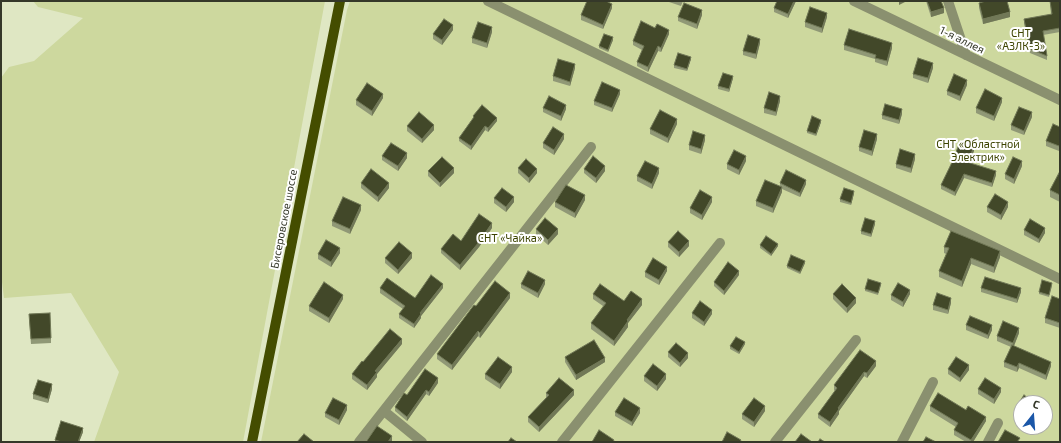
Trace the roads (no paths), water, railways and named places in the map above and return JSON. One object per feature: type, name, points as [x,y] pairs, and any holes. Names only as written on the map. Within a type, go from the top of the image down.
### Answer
[{"type":"main road","name":"Бисеровское шоссе","points":[[252,442],[340,1]]},
{"type":"street","points":[[488,1],[1060,279]]},
{"type":"street","name":"1-я аллея","points":[[854,1],[1060,100]]},
{"type":"street","points":[[948,1],[966,55]]},
{"type":"street","points":[[359,442],[591,148]]},
{"type":"street","points":[[562,442],[720,243]]},
{"type":"street","points":[[775,442],[856,340]]},
{"type":"street","points":[[902,442],[933,382]]},
{"type":"street","points":[[384,410],[422,442]]},
{"type":"street","points":[[988,442],[998,423]]},
{"type":"park label","name":"СНТ «АЗЛК-3»","points":[[1021,39]]},
{"type":"park label","name":"СНТ «Областной Электрик»","points":[[978,150]]},
{"type":"park label","name":"СНТ «Чайка»","points":[[510,238]]}]
